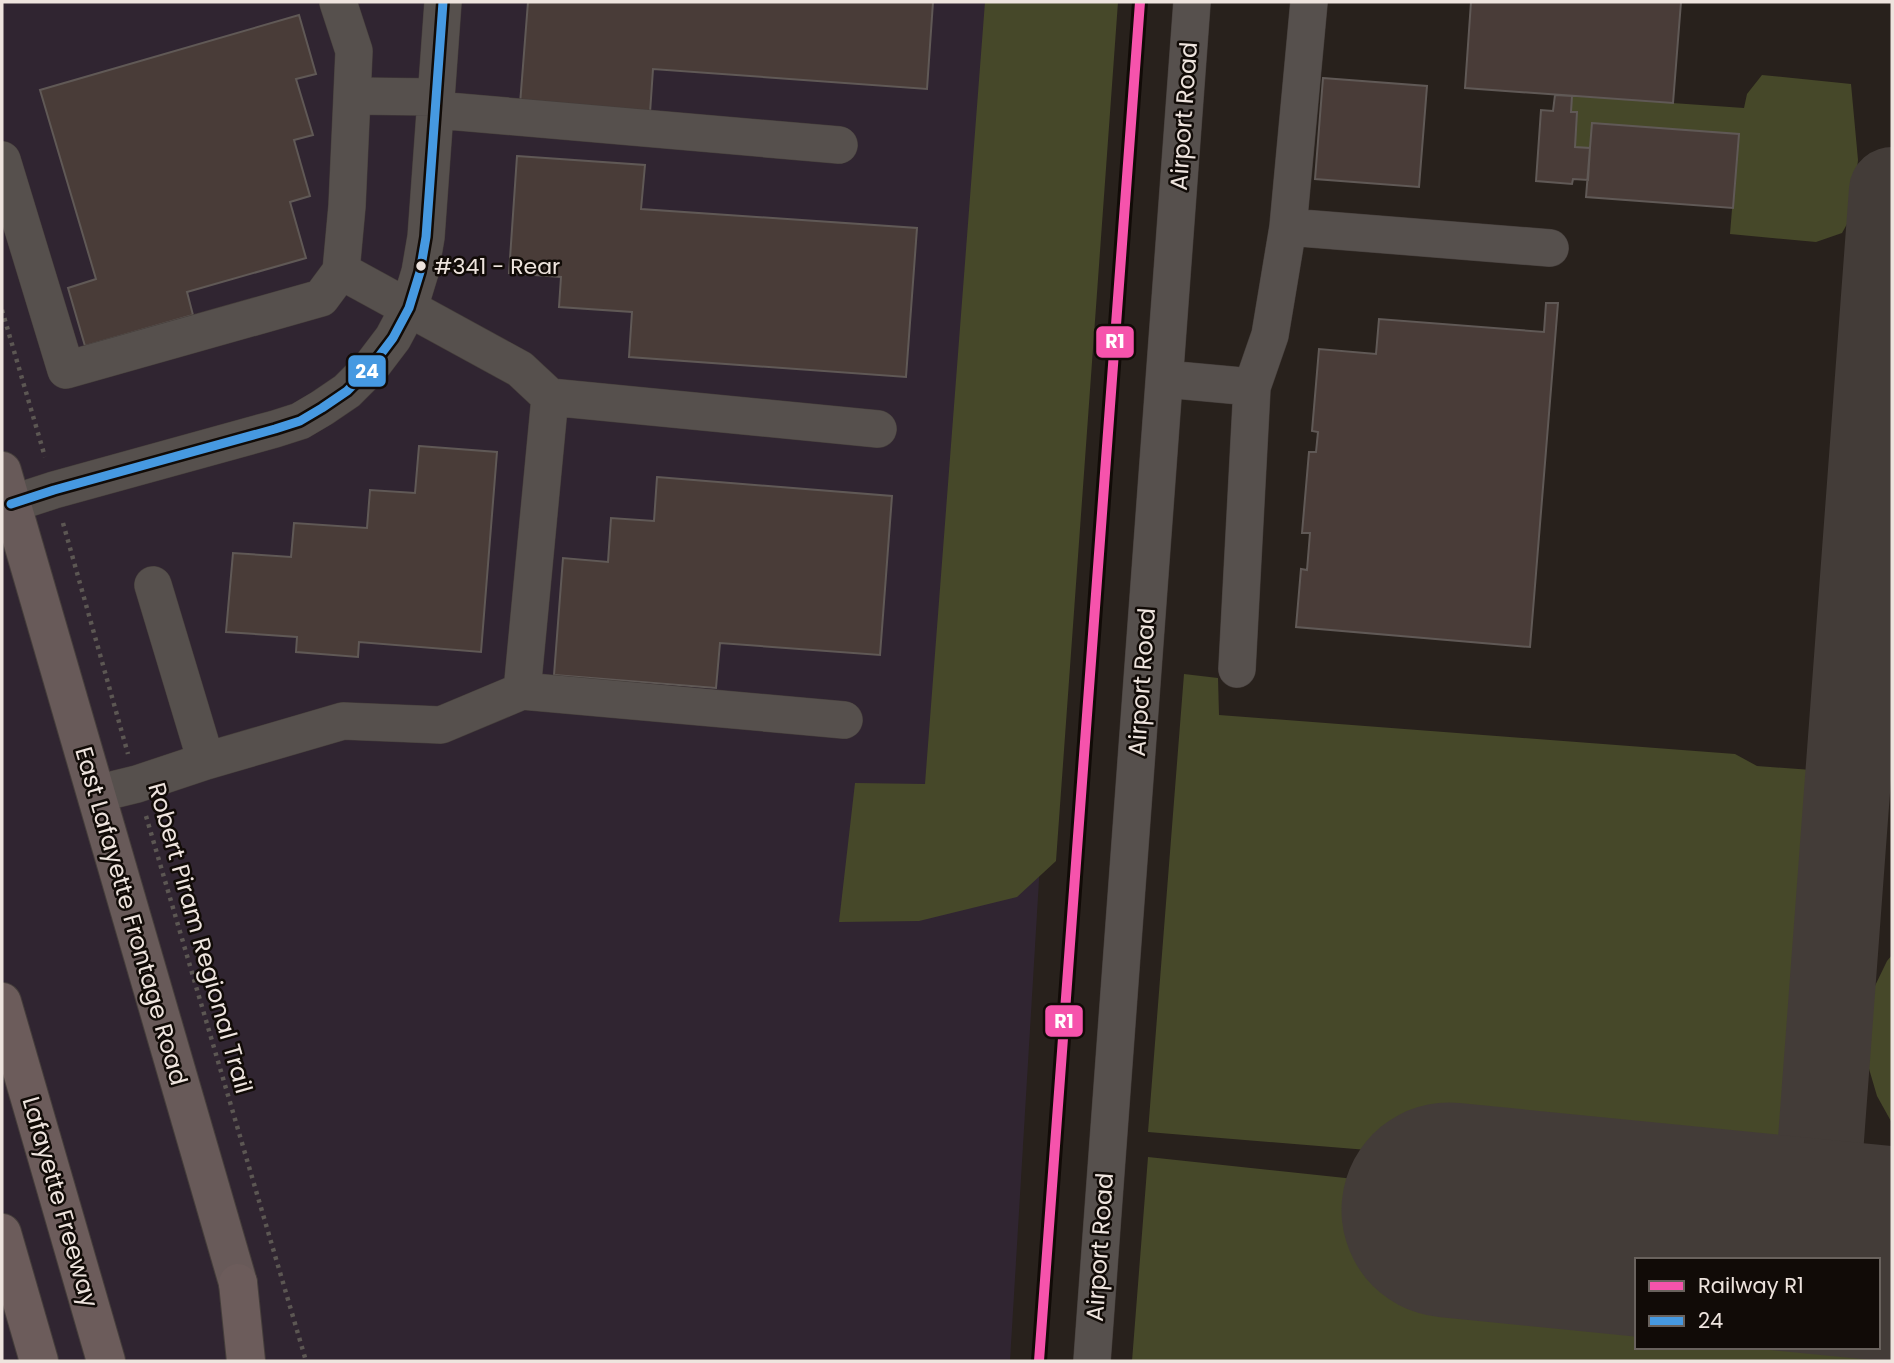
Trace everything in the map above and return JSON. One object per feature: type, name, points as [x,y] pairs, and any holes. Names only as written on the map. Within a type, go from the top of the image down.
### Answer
[{"type":"highway","name":"Lafayette Freeway","points":[[2,1002],[106,1361]]},
{"type":"highway","points":[[2,1233],[39,1361]]},
{"type":"highway","points":[[238,1283],[246,1361]]},
{"type":"main road","name":"East Lafayette Frontage Road","points":[[7,487],[238,1283]]},
{"type":"street","points":[[2,160],[66,370],[321,298],[341,271],[347,206],[354,51],[338,2]]},
{"type":"street","points":[[7,487],[300,421],[347,391],[371,367],[393,338],[409,308],[420,272],[426,237],[443,2]]},
{"type":"street","name":"Airport Road","points":[[1092,1361],[1192,2]]},
{"type":"street","points":[[1237,669],[1252,387],[1270,335],[1288,227],[1309,2]]},
{"type":"street","points":[[352,96],[839,145]]},
{"type":"street","points":[[1288,227],[1550,248]]},
{"type":"street","points":[[341,271],[520,369],[550,397],[878,429]]},
{"type":"street","points":[[1165,379],[1252,387]]},
{"type":"street","points":[[522,691],[550,397]]},
{"type":"street","points":[[153,585],[206,761]]},
{"type":"street","points":[[96,794],[343,721],[441,725],[522,691],[844,720]]},
{"type":"street","name":"East Lafayette Frontage Road","points":[[238,1283],[261,1361]]},
{"type":"path","points":[[2,310],[44,454]]},
{"type":"path","name":"Robert Piram Regional Trail","points":[[64,525],[306,1361]]},
{"type":"shaded area","points":[[2,2],[1092,2],[1010,1361],[2,1361]]},
{"type":"green space","points":[[985,2],[1118,2],[1056,861],[1017,897],[919,921],[839,922],[855,783],[925,784]]},
{"type":"green space","points":[[1762,75],[1851,84],[1858,160],[1852,215],[1842,233],[1816,242],[1730,234],[1738,134],[1592,123],[1590,148],[1575,147],[1577,113],[1571,112],[1572,96],[1744,108],[1747,94]]},
{"type":"green space","points":[[1184,674],[1218,678],[1219,715],[1735,754],[1757,766],[1812,770],[1785,1139],[1460,1107],[1453,1157],[1148,1132]]},
{"type":"green space","points":[[1892,955],[1892,1123],[1877,1096],[1867,1062],[1872,992]]},
{"type":"green space","points":[[1148,1157],[1449,1189],[1444,1279],[1635,1300],[1635,1349],[1880,1349],[1880,1325],[1892,1326],[1892,1361],[1132,1361]]},
{"type":"building","points":[[528,2],[933,2],[927,89],[653,69],[650,113],[520,104]]},
{"type":"building","points":[[1471,2],[1681,2],[1673,103],[1465,88]]},
{"type":"building","points":[[299,15],[316,74],[296,79],[313,135],[294,140],[310,196],[290,202],[306,258],[187,292],[193,315],[85,346],[68,288],[96,279],[40,90]]},
{"type":"building","points":[[1323,78],[1427,86],[1419,187],[1315,179]]},
{"type":"building","points":[[1555,95],[1572,96],[1571,112],[1577,112],[1575,147],[1590,148],[1588,180],[1573,179],[1572,184],[1536,181],[1541,110],[1553,111]]},
{"type":"building","points":[[1592,123],[1739,134],[1733,208],[1586,197]]},
{"type":"building","points":[[517,156],[645,165],[641,209],[917,228],[906,377],[629,357],[632,312],[559,307],[561,277],[509,273]]},
{"type":"building","points":[[1546,303],[1558,303],[1530,647],[1296,627],[1301,569],[1307,570],[1310,533],[1302,533],[1309,452],[1316,452],[1318,432],[1312,431],[1319,349],[1376,354],[1379,319],[1544,332]]},
{"type":"building","points":[[419,446],[497,452],[481,652],[359,642],[358,657],[296,652],[297,637],[226,632],[233,553],[291,557],[294,523],[367,528],[370,490],[415,493]]},
{"type":"building","points":[[657,477],[892,496],[880,655],[720,643],[716,688],[554,675],[563,558],[608,562],[611,518],[654,521]]},
{"type":"taxiway","points":[[1813,1246],[1892,190]]},
{"type":"runway","points":[[1449,1210],[1892,1254]]},
{"type":"rail line","name":"R1","points":[[1039,1361],[1140,2]]},
{"type":"transit line","name":"24","points":[[11,504],[300,421],[347,391],[371,367],[393,338],[409,308],[420,272],[426,237],[443,2]]},
{"type":"place","name":"#341 - Rear","points":[[421,266]]}]
